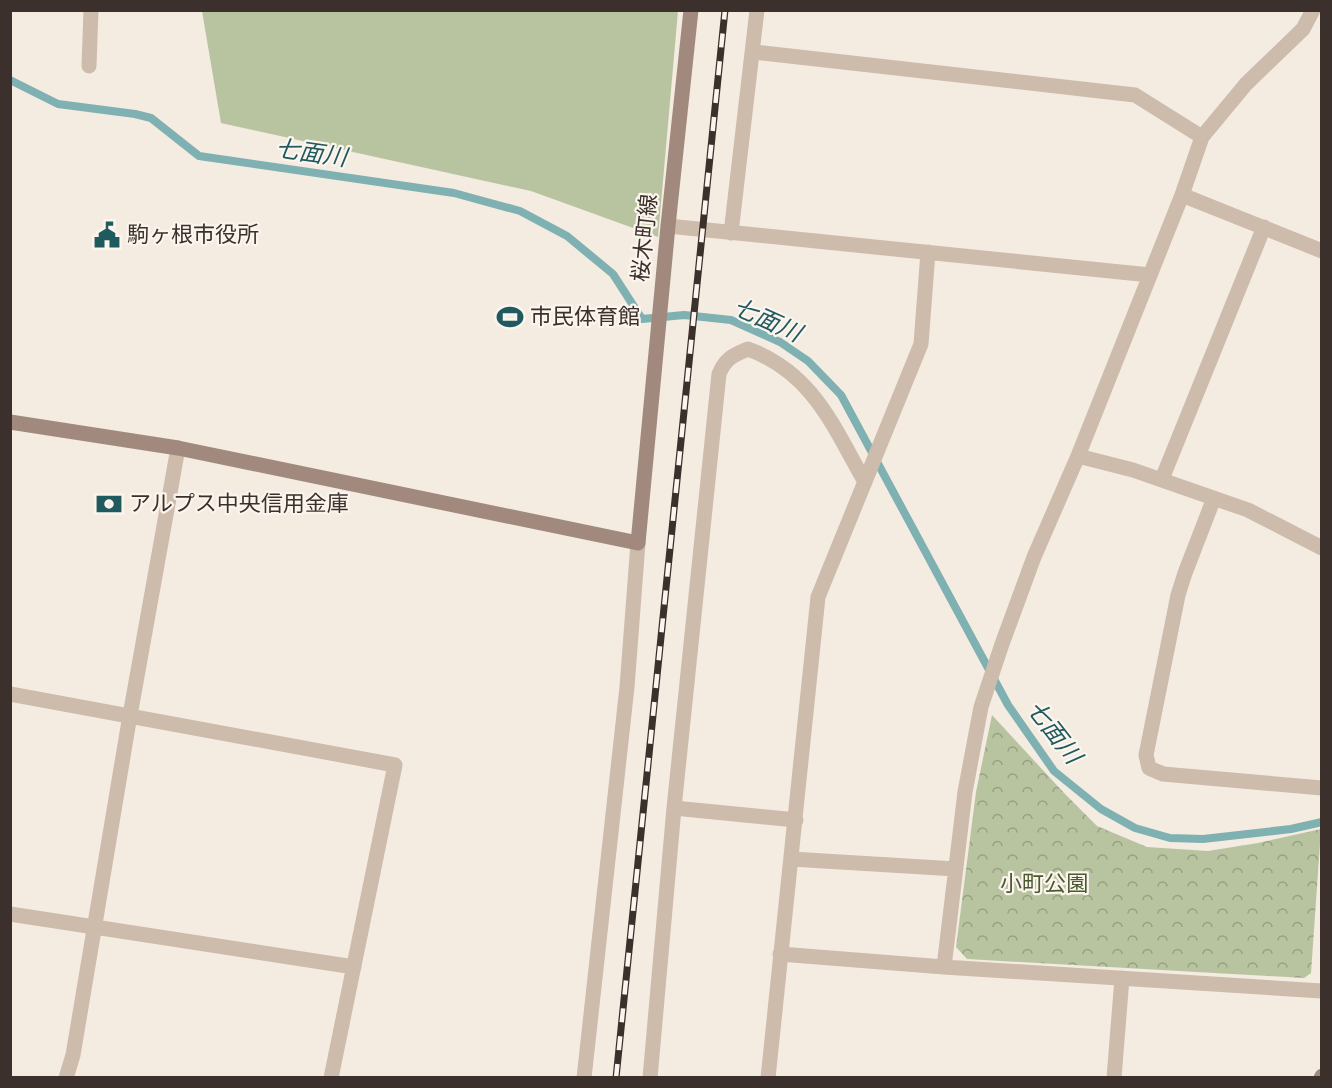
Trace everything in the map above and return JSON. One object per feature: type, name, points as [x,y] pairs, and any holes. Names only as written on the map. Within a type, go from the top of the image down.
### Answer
[{"type":"street","points":[[89,66],[91,10]]},
{"type":"street","name":"桜木町線","points":[[638,543],[668,226],[692,10]]},
{"type":"street","points":[[731,233],[754,52],[757,10]]},
{"type":"street","points":[[944,967],[965,792],[984,698],[998,653],[1034,557],[1078,456],[1182,195],[1202,137],[1246,84],[1302,29],[1313,10]]},
{"type":"street","points":[[754,52],[1135,95],[1202,137]]},
{"type":"street","points":[[1182,195],[1322,251]]},
{"type":"street","points":[[668,226],[1150,275]]},
{"type":"street","points":[[1162,479],[1264,227]]},
{"type":"street","points":[[768,1077],[818,597],[921,344],[928,252]]},
{"type":"street","points":[[650,1077],[674,808],[719,374],[724,363],[735,354],[748,349],[762,354],[795,375],[819,402],[866,478]]},
{"type":"street","points":[[10,422],[178,448],[638,543],[627,687],[584,1077]]},
{"type":"street","points":[[66,1077],[73,1055],[178,448]]},
{"type":"street","points":[[1078,456],[1162,479],[1248,510],[1322,548]]},
{"type":"street","points":[[1214,498],[1178,595],[1146,755],[1149,768],[1163,774],[1322,788]]},
{"type":"street","points":[[10,694],[395,765],[331,1077]]},
{"type":"street","points":[[674,808],[796,820]]},
{"type":"street","points":[[791,859],[956,870]]},
{"type":"street","points":[[10,914],[354,967]]},
{"type":"street","points":[[780,954],[944,967],[1322,991]]},
{"type":"street","points":[[1114,1077],[1122,978]]},
{"type":"green space","points":[[202,11],[678,11],[658,237],[531,191],[221,123]]},
{"type":"green space","name":"小町公園","points":[[992,715],[1097,826],[1147,847],[1208,851],[1321,829],[1311,973],[1304,978],[967,959],[956,947],[976,792]]},
{"type":"waterway","name":"七面川","points":[[10,80],[58,104],[151,118],[199,156],[454,193],[520,211],[567,236],[613,274],[642,319],[684,315],[731,320],[780,342],[808,361],[841,395],[1008,705],[1054,771],[1101,809],[1135,828],[1170,838],[1203,839],[1291,829],[1322,822]]},
{"type":"railway","points":[[616,1078],[725,10]]},
{"type":"place","name":"駒ヶ根市役所","points":[[107,235]]},
{"type":"place","name":"市民体育館","points":[[510,317]]},
{"type":"place","name":"アルプス中央信用金庫","points":[[109,504]]}]
